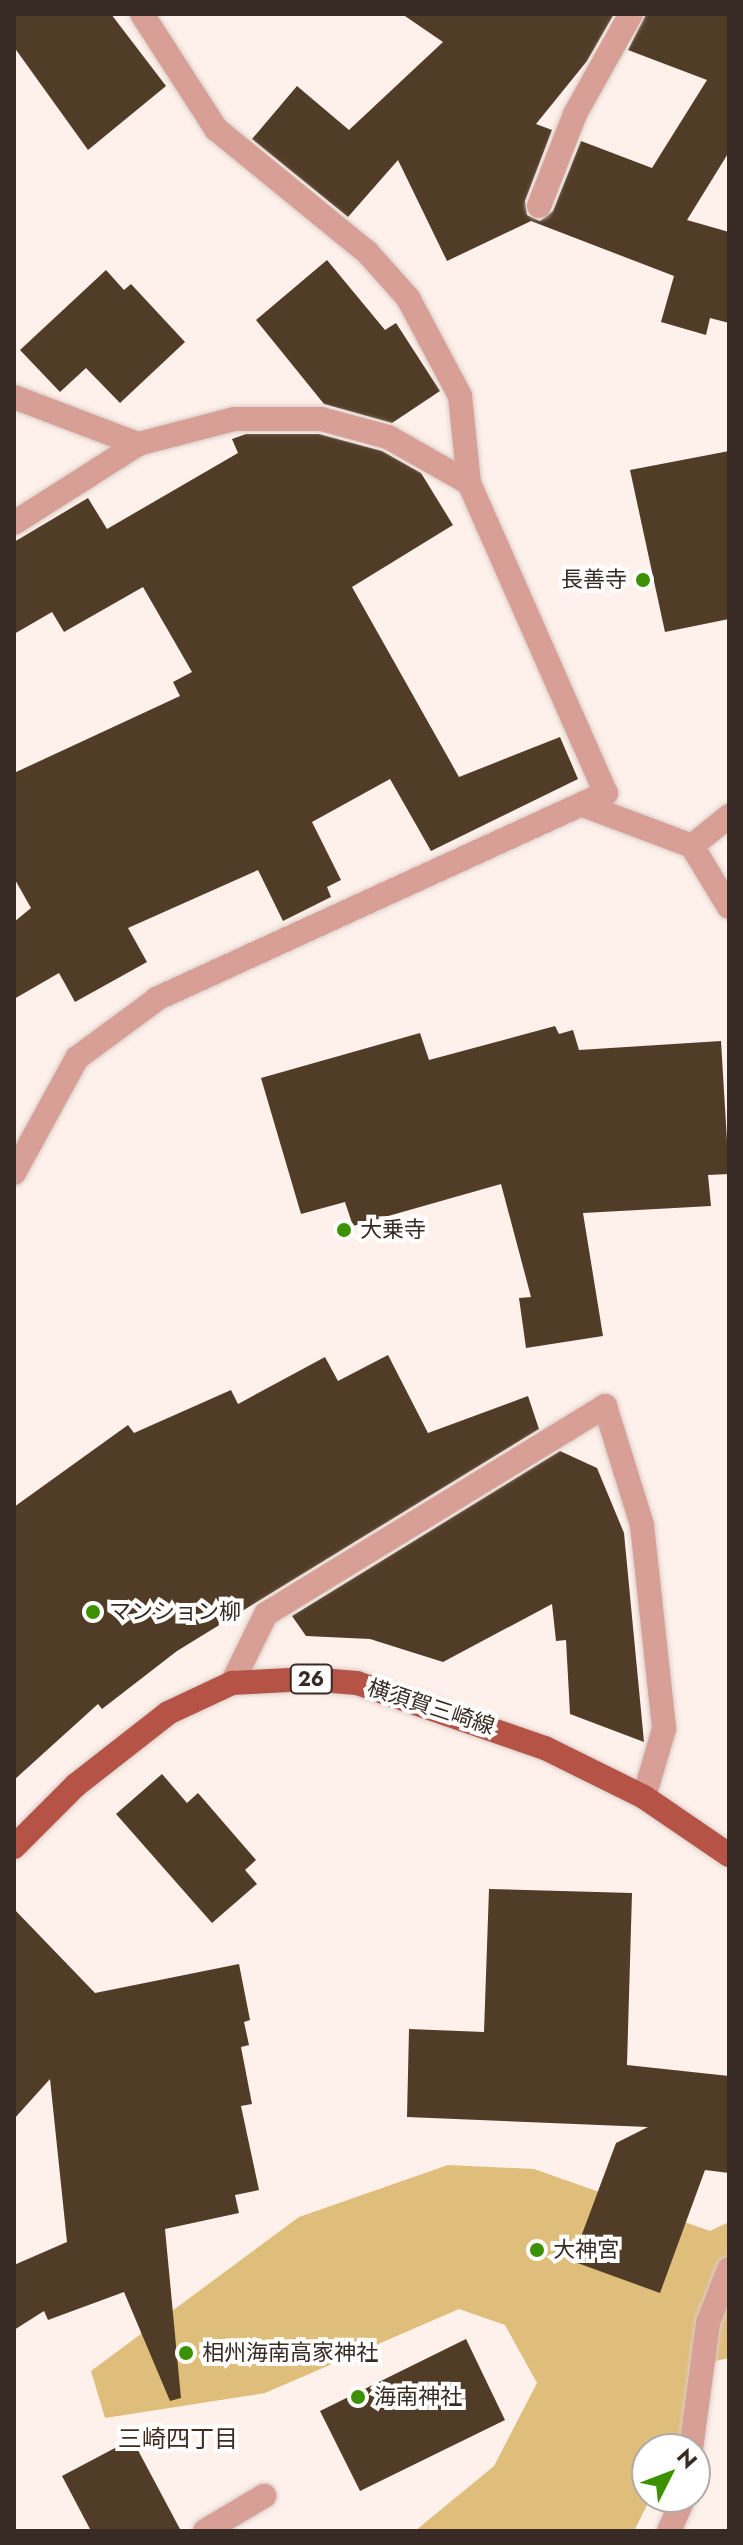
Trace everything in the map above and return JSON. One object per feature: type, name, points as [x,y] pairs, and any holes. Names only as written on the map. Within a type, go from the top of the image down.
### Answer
[{"type":"main road","name":"横須賀三崎線","points":[[14,1847],[134,1736],[232,1683],[357,1683],[506,1732],[644,1797],[729,1855]]},
{"type":"street","points":[[14,1173],[77,1058],[157,999],[606,793],[469,483],[460,396],[408,298],[367,252],[216,129],[142,14]]},
{"type":"street","points":[[539,206],[575,114],[631,14]]},
{"type":"street","points":[[14,397],[138,444]]},
{"type":"street","points":[[14,523],[138,444],[235,419],[321,419],[388,437],[469,483]]},
{"type":"street","points":[[583,805],[692,846],[729,907]]},
{"type":"street","points":[[692,846],[729,816]]},
{"type":"street","points":[[232,1683],[266,1614],[605,1406],[642,1525],[664,1729],[644,1797]]},
{"type":"street","points":[[693,2433],[708,2323],[729,2269]]},
{"type":"street","points":[[205,2531],[264,2496]]},
{"type":"shaded area","points":[[448,2165],[534,2169],[710,2231],[729,2222],[729,2358],[716,2361],[682,2433],[631,2433],[631,2513],[643,2513],[634,2531],[415,2531],[494,2466],[537,2383],[505,2325],[459,2309],[265,2393],[105,2418],[91,2371],[299,2217]]},
{"type":"building","points":[[14,14],[111,14],[166,86],[88,150],[14,47]]},
{"type":"building","points":[[402,14],[614,14],[587,61],[536,124],[552,130],[525,201],[527,215],[540,221],[553,211],[581,141],[652,168],[707,80],[628,50],[646,14],[729,14],[729,152],[687,220],[729,232],[729,323],[710,318],[706,335],[661,322],[674,276],[531,221],[447,261],[398,160],[348,217],[252,139],[297,86],[349,130],[443,42]]},
{"type":"building","points":[[327,260],[385,330],[396,323],[440,391],[392,423],[324,404],[256,320]]},
{"type":"building","points":[[106,270],[124,290],[131,284],[185,342],[120,403],[86,368],[60,392],[20,350]]},
{"type":"building","points":[[246,434],[319,434],[382,451],[421,473],[453,525],[352,587],[459,777],[560,737],[578,779],[431,851],[390,779],[312,822],[341,880],[327,887],[331,897],[283,921],[258,870],[128,928],[147,962],[75,1002],[59,973],[14,999],[14,922],[31,908],[14,878],[14,773],[180,696],[173,682],[192,672],[143,587],[64,632],[52,612],[14,634],[14,542],[88,498],[107,529],[238,453],[232,439]]},
{"type":"building","points":[[729,451],[729,619],[665,632],[630,470]]},
{"type":"building","points":[[555,1026],[559,1034],[573,1030],[579,1050],[721,1041],[729,1174],[708,1175],[711,1206],[583,1213],[603,1336],[526,1348],[519,1298],[531,1297],[501,1184],[353,1226],[345,1202],[301,1214],[261,1078],[420,1033],[429,1060]]},
{"type":"building","points":[[388,1355],[428,1433],[528,1396],[539,1429],[177,1651],[102,1709],[98,1704],[14,1780],[14,1507],[128,1425],[134,1433],[231,1390],[238,1404],[325,1357],[338,1381]]},
{"type":"building","points":[[560,1451],[597,1468],[624,1533],[644,1742],[570,1714],[566,1640],[556,1641],[552,1604],[443,1662],[370,1639],[306,1636],[292,1616]]},
{"type":"building","points":[[162,1774],[187,1803],[198,1793],[256,1860],[245,1870],[257,1884],[212,1923],[116,1814]]},
{"type":"building","points":[[489,1889],[632,1893],[627,2065],[729,2076],[729,2173],[705,2170],[660,2293],[572,2261],[616,2143],[648,2127],[407,2117],[409,2029],[484,2032]]},
{"type":"building","points":[[14,1909],[95,1993],[239,1964],[250,2020],[244,2022],[249,2045],[241,2047],[252,2104],[241,2106],[259,2190],[235,2195],[239,2213],[165,2229],[181,2398],[170,2401],[124,2292],[48,2320],[44,2311],[14,2330],[14,2265],[67,2242],[50,2079],[14,2119]]},
{"type":"building","name":"海南神社","points":[[466,2339],[505,2420],[360,2491],[320,2411]]},
{"type":"building","points":[[132,2439],[181,2531],[91,2531],[62,2476]]},
{"type":"place","name":"長善寺","points":[[643,580]]},
{"type":"place","name":"大乗寺","points":[[344,1230]]},
{"type":"place","name":"マンション柳","points":[[93,1612]]},
{"type":"place","name":"大神宮","points":[[537,2250]]},
{"type":"place","name":"相州海南高家神社","points":[[186,2353]]},
{"type":"place","name":"海南神社","points":[[358,2397]]},
{"type":"district","name":"三崎四丁目","points":[[178,2439]]}]
